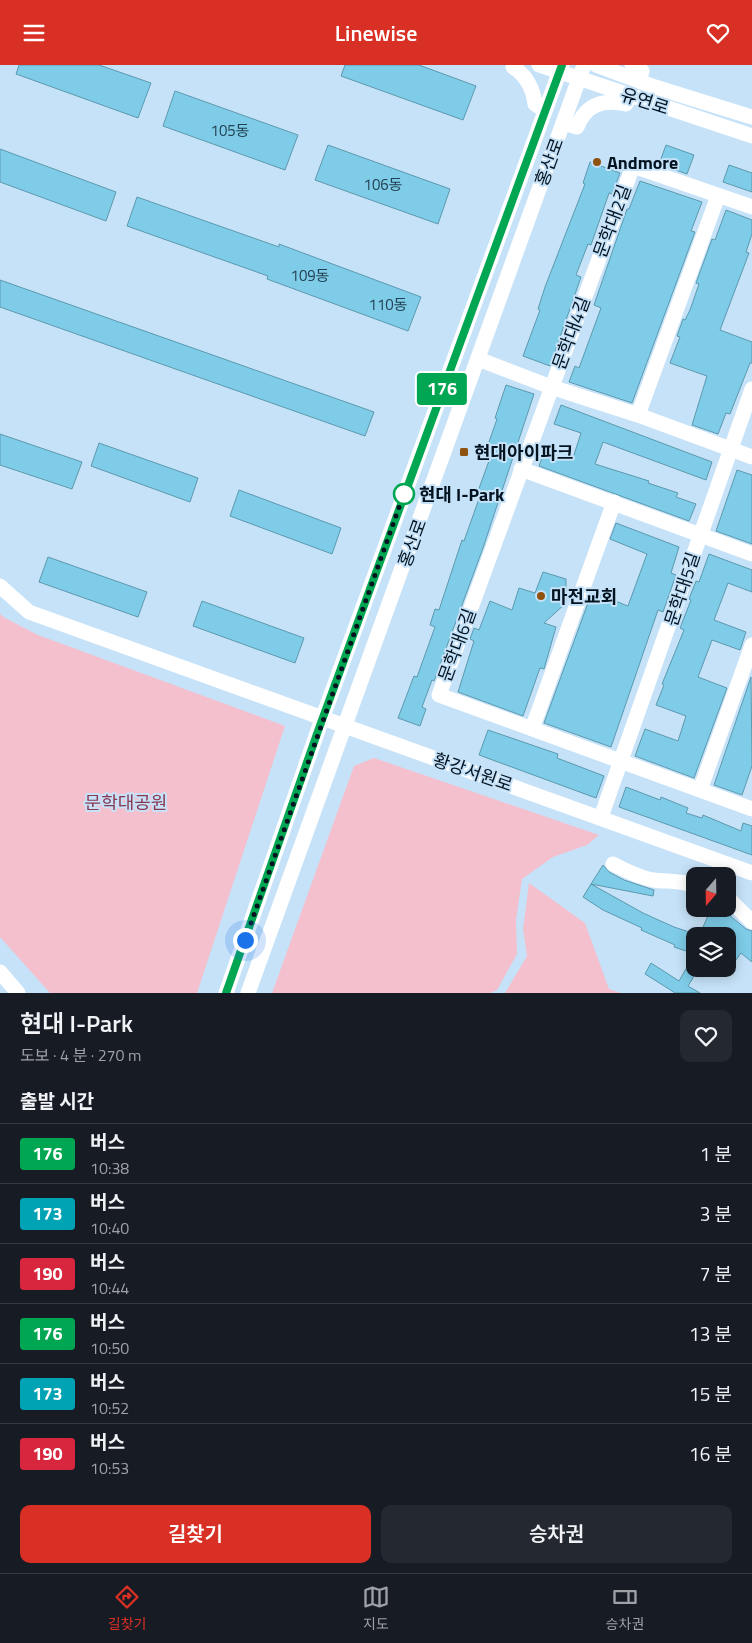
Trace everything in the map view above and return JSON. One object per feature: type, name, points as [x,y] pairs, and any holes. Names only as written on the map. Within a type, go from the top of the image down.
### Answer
[{"type":"street","points":[[514,65],[513,67],[522,72],[527,79],[535,104],[544,111]]},
{"type":"street","name":"유연로","points":[[539,65],[582,72],[629,96],[752,136]]},
{"type":"street","name":"유연로","points":[[596,65],[639,81],[752,117]]},
{"type":"street","points":[[632,65],[642,71],[639,81]]},
{"type":"street","name":"홍산로","points":[[226,993],[322,719],[561,69]]},
{"type":"street","name":"홍산로","points":[[248,993],[582,72]]},
{"type":"street","points":[[563,123],[577,127],[585,112],[596,104],[614,101],[626,104],[629,96]]},
{"type":"street","name":"문학대2길","points":[[591,277],[632,166],[752,207]]},
{"type":"street","points":[[638,415],[718,196]]},
{"type":"street","name":"문학대4길","points":[[591,277],[551,387],[638,415],[752,457]]},
{"type":"street","points":[[478,359],[551,387],[521,469]]},
{"type":"street","points":[[700,535],[752,389]]},
{"type":"street","name":"문학대5길","points":[[521,469],[752,554]]},
{"type":"street","name":"문학대6길","points":[[521,469],[439,695],[752,809]]},
{"type":"street","points":[[532,729],[614,502]]},
{"type":"street","name":"문학대5길","points":[[621,761],[700,535]]},
{"type":"street","name":"황강서원로","points":[[0,586],[29,612],[752,873]]},
{"type":"street","points":[[700,790],[752,645]]},
{"type":"street","points":[[601,817],[621,761]]},
{"type":"street","points":[[613,864],[629,873],[653,880],[686,882]]},
{"type":"street","points":[[736,906],[752,923]]},
{"type":"street","points":[[0,972],[18,993]]},
{"type":"green space","name":"문학대공원","points":[[0,614],[38,635],[285,726],[197,993],[50,993],[0,937]]},
{"type":"green space","points":[[374,758],[599,835],[587,845],[553,857],[522,879],[516,920],[517,954],[497,990],[490,993],[272,993],[354,766]]},
{"type":"green space","points":[[529,883],[585,923],[609,989],[621,993],[505,993],[527,956],[523,929]]},
{"type":"building","points":[[19,65],[99,65],[151,83],[138,118],[16,74]]},
{"type":"building","points":[[345,65],[419,65],[476,86],[463,120],[341,76]]},
{"type":"building","points":[[175,91],[298,135],[285,170],[163,126]]},
{"type":"building","points":[[328,145],[450,189],[438,224],[315,180]]},
{"type":"building","points":[[666,145],[694,155],[687,174],[659,164]]},
{"type":"building","points":[[0,149],[116,192],[106,221],[0,182]]},
{"type":"building","points":[[590,162],[620,173],[612,194],[609,193],[591,245],[588,244],[576,275],[581,277],[550,366],[523,356],[540,310],[538,309],[545,287],[585,184],[583,183]]},
{"type":"building","points":[[729,165],[752,173],[752,192],[723,182]]},
{"type":"building","points":[[640,181],[702,202],[691,231],[695,232],[632,403],[569,382],[575,366],[579,368],[601,308],[594,305],[627,209],[629,209]]},
{"type":"building","points":[[137,197],[279,247],[279,244],[421,297],[408,331],[267,279],[268,276],[127,226]]},
{"type":"building","points":[[726,210],[752,220],[752,234],[746,252],[749,253],[720,330],[752,342],[752,363],[750,363],[730,414],[726,413],[718,434],[692,425],[707,376],[670,363],[680,337],[677,336],[683,319],[685,320],[690,310],[699,284],[696,283],[712,239],[715,240]]},
{"type":"building","points":[[0,280],[374,412],[365,436],[0,307]]},
{"type":"building","points":[[506,385],[534,394],[483,548],[434,681],[432,680],[422,707],[426,709],[420,726],[398,718],[414,676],[417,677],[435,627],[430,625],[435,609],[439,610],[462,540],[464,541],[480,496],[477,494],[490,458],[484,456]]},
{"type":"building","points":[[561,405],[712,462],[706,480],[603,442],[595,464],[649,481],[648,483],[678,493],[676,497],[696,504],[689,521],[539,466],[544,451],[572,461],[581,433],[554,424]]},
{"type":"building","points":[[0,434],[82,462],[72,489],[0,465]]},
{"type":"building","points":[[99,443],[198,478],[190,502],[91,466]]},
{"type":"building","points":[[737,470],[752,475],[752,544],[716,531]]},
{"type":"building","points":[[239,490],[341,528],[332,554],[230,516]]},
{"type":"building","points":[[616,523],[679,547],[671,573],[676,575],[663,612],[658,610],[611,747],[544,723],[592,592],[628,606],[647,554],[610,539]]},
{"type":"building","points":[[709,554],[752,570],[752,592],[728,583],[714,620],[746,632],[740,650],[712,640],[698,677],[727,688],[694,778],[635,756],[645,729],[678,741],[686,716],[656,705],[664,685],[662,684],[684,630],[680,628],[691,600],[689,599],[696,581],[699,582]]},
{"type":"building","points":[[48,557],[147,592],[138,617],[39,582]]},
{"type":"building","points":[[543,572],[566,579],[566,603],[544,623],[556,627],[544,669],[540,668],[523,716],[458,692],[474,641],[470,639],[474,628],[479,630],[490,601],[512,610],[519,588],[535,593]]},
{"type":"building","points":[[202,601],[304,638],[295,663],[193,626]]},
{"type":"building","points":[[751,677],[752,766],[742,795],[714,785]]},
{"type":"building","points":[[488,730],[558,754],[557,758],[604,776],[596,798],[479,755]]},
{"type":"building","points":[[626,787],[660,800],[661,797],[688,808],[686,813],[702,818],[703,815],[741,831],[743,823],[752,826],[752,855],[619,807]]},
{"type":"building","points":[[603,865],[609,872],[624,880],[654,890],[653,896],[591,884]]},
{"type":"building","points":[[591,884],[643,913],[686,931],[686,951],[641,930],[642,928],[603,910],[583,897]]},
{"type":"building","points":[[707,917],[732,917],[746,929],[752,931],[752,962],[741,953],[736,960],[736,927],[703,927]]},
{"type":"building","points":[[651,963],[679,981],[686,969],[686,977],[694,977],[688,986],[700,993],[675,993],[645,974]]},
{"type":"bus line","name":"176","points":[[226,993],[318,731],[562,65]]},
{"type":"place","name":"Andmore","points":[[597,162]]},
{"type":"place","name":"현대아이파크","points":[[464,452]]},
{"type":"place","name":"현대 I-Park","points":[[404,494]]},
{"type":"place","name":"마전교회","points":[[541,596]]},
{"type":"route","points":[[245,940],[407,485],[404,494]]}]
